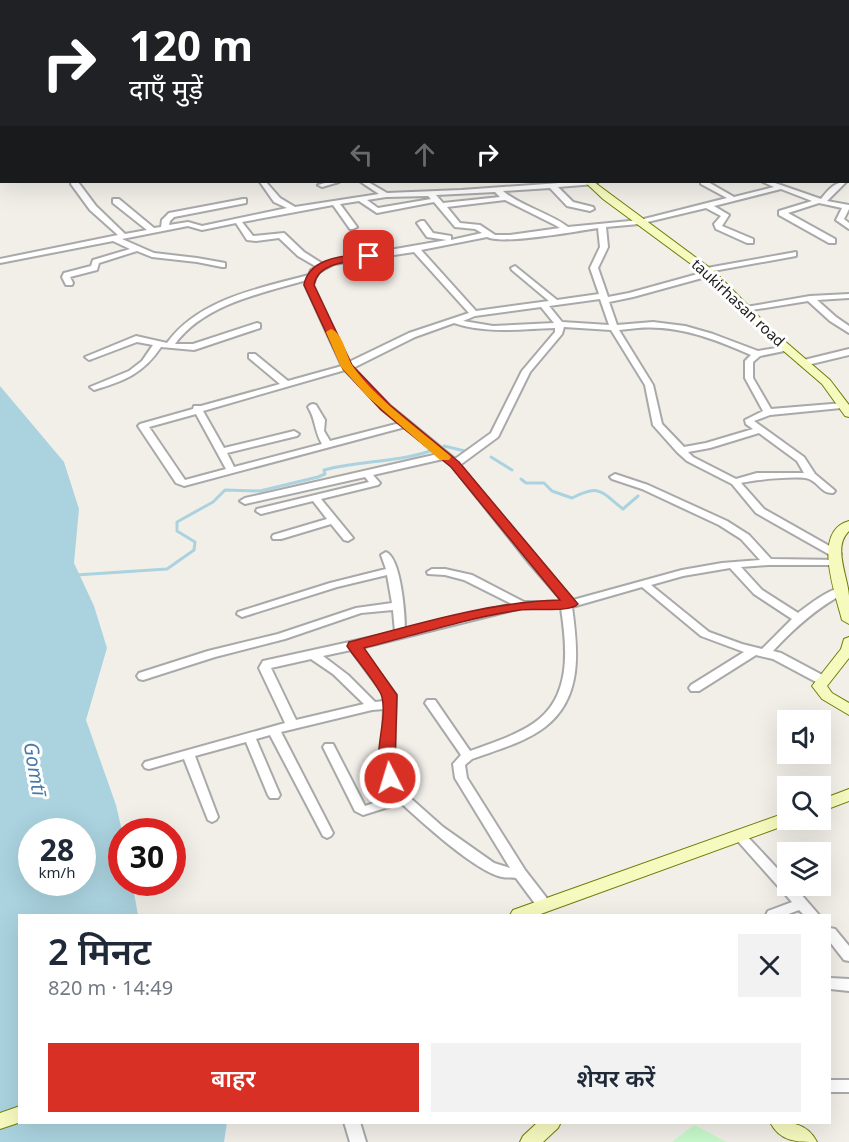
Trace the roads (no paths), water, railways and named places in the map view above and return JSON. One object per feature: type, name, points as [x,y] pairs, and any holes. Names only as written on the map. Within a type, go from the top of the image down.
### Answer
[{"type":"street","points":[[264,183],[277,200],[294,209]]},
{"type":"street","points":[[322,185],[331,183]]},
{"type":"street","points":[[366,183],[386,195]]},
{"type":"street","points":[[362,200],[377,210],[498,190],[582,183]]},
{"type":"street","name":"taukirhasan road","points":[[592,183],[638,222],[708,272],[786,348],[826,382],[845,409]]},
{"type":"street","points":[[706,183],[733,199]]},
{"type":"street","points":[[769,183],[820,201],[848,207],[840,220],[849,227]]},
{"type":"street","points":[[832,241],[782,213],[820,201],[842,183]]},
{"type":"street","points":[[75,184],[120,238],[137,249],[152,255],[222,265]]},
{"type":"street","points":[[553,186],[570,204],[590,209]]},
{"type":"street","points":[[435,200],[458,225],[477,227],[493,237],[510,237],[638,222],[782,187]]},
{"type":"street","points":[[498,190],[523,208],[558,223],[568,231]]},
{"type":"street","points":[[0,261],[188,224],[202,228],[294,209],[386,195],[435,200],[507,198]]},
{"type":"street","points":[[116,201],[153,231]]},
{"type":"street","points":[[165,229],[166,220],[172,215],[243,201]]},
{"type":"street","points":[[336,204],[353,227]]},
{"type":"street","points":[[706,206],[725,215],[718,224],[719,227],[750,240]]},
{"type":"street","points":[[237,220],[250,238],[281,235],[301,254],[321,266]]},
{"type":"street","points":[[421,223],[430,235],[461,239]]},
{"type":"street","points":[[603,227],[604,247],[594,268],[602,298],[614,328],[649,385],[658,424],[690,459],[735,482],[760,512],[836,558]]},
{"type":"street","points":[[169,346],[177,333],[203,315],[266,290],[310,277],[321,266],[346,259],[416,249],[489,234]]},
{"type":"street","points":[[69,283],[67,274],[94,268],[96,262],[137,249]]},
{"type":"street","points":[[416,249],[474,314]]},
{"type":"street","points":[[407,424],[181,483],[142,426],[148,422],[347,367],[412,335],[474,314],[602,298],[620,299],[684,278],[793,254]]},
{"type":"street","points":[[515,268],[556,303]]},
{"type":"street","points":[[310,277],[309,285],[347,367],[372,394],[455,464],[569,604],[570,670],[567,692],[555,712],[540,725],[468,756],[459,764],[461,778],[520,873],[534,911],[777,822]]},
{"type":"street","points":[[746,309],[810,298],[847,297]]},
{"type":"street","points":[[810,298],[849,330]]},
{"type":"street","points":[[544,304],[564,325]]},
{"type":"street","points":[[455,321],[475,328],[564,325],[614,328],[659,325],[722,339],[757,354]]},
{"type":"street","points":[[455,464],[495,435],[519,382],[564,325]]},
{"type":"street","points":[[89,357],[136,339],[185,348],[202,345],[257,326]]},
{"type":"street","points":[[94,387],[137,371],[148,360],[158,344]]},
{"type":"street","points":[[768,412],[756,394],[747,372],[749,362],[757,354],[786,348]]},
{"type":"street","points":[[803,363],[849,352]]},
{"type":"street","points":[[252,356],[287,385]]},
{"type":"street","points":[[313,407],[320,420],[319,431],[328,446]]},
{"type":"street","points":[[197,408],[232,471]]},
{"type":"street","points":[[830,491],[812,476],[801,459],[749,422],[768,412],[845,409]]},
{"type":"street","points":[[680,450],[707,446],[759,430]]},
{"type":"street","points":[[222,451],[294,434]]},
{"type":"street","points":[[245,501],[443,456]]},
{"type":"street","points":[[261,511],[375,483],[367,473]]},
{"type":"street","points":[[735,482],[757,476],[812,476]]},
{"type":"street","points":[[615,477],[639,484],[723,523],[745,537],[768,562]]},
{"type":"street","points":[[315,498],[348,538]]},
{"type":"street","points":[[277,537],[333,520]]},
{"type":"street","points":[[849,525],[839,533],[836,539],[836,558],[849,620]]},
{"type":"street","points":[[386,555],[393,571],[399,606],[400,632]]},
{"type":"street","points":[[292,725],[265,665],[522,605],[569,604],[682,573],[732,565],[836,558]]},
{"type":"street","points":[[732,565],[758,592],[797,617]]},
{"type":"street","points":[[242,614],[334,585],[393,571]]},
{"type":"street","points":[[432,572],[450,571],[464,575],[522,605]]},
{"type":"street","points":[[644,584],[705,634],[739,647],[760,651],[822,680]]},
{"type":"street","points":[[695,688],[760,651],[812,605],[842,590]]},
{"type":"street","points":[[143,676],[213,654],[281,637],[368,609],[399,606]]},
{"type":"street","points":[[849,642],[848,650],[819,686],[827,696],[849,710]]},
{"type":"street","points":[[354,646],[390,695],[388,763],[390,778],[403,798],[439,830],[489,866],[503,872],[520,873]]},
{"type":"street","points":[[313,655],[330,665],[372,706]]},
{"type":"street","points":[[432,703],[468,756]]},
{"type":"street","points":[[149,765],[292,725],[372,706],[388,705]]},
{"type":"street","points":[[274,731],[327,833]]},
{"type":"street","points":[[250,738],[274,795]]},
{"type":"street","points":[[329,747],[359,808],[363,811],[403,798]]},
{"type":"street","points":[[188,754],[212,817]]},
{"type":"street","points":[[831,802],[849,795]]},
{"type":"street","points":[[740,836],[811,914]]},
{"type":"street","points":[[775,914],[802,903]]},
{"type":"street","points":[[831,934],[849,956]]},
{"type":"street","points":[[831,984],[849,985]]},
{"type":"street","points":[[831,1086],[849,1086]]},
{"type":"street","points":[[0,1121],[18,1115]]},
{"type":"street","points":[[352,1124],[358,1142]]},
{"type":"street","points":[[530,1142],[549,1124]]},
{"type":"street","points":[[783,1124],[807,1142]]},
{"type":"water","name":"Gomtī","points":[[0,386],[64,462],[79,509],[74,563],[94,606],[107,648],[86,720],[119,818],[108,818],[108,896],[135,896],[138,914],[18,914],[18,1124],[227,1124],[224,1142],[0,1142]]},
{"type":"waterway","points":[[444,446],[465,451]]},
{"type":"waterway","points":[[76,575],[167,569],[194,550],[195,542],[177,531],[177,522],[213,502],[225,490],[260,491],[318,477],[325,474],[324,470],[350,464],[404,458],[430,451]]},
{"type":"waterway","points":[[491,457],[512,470]]},
{"type":"waterway","points":[[521,479],[526,483],[544,483],[552,491],[572,498],[589,491],[599,492],[623,509],[638,496]]}]
